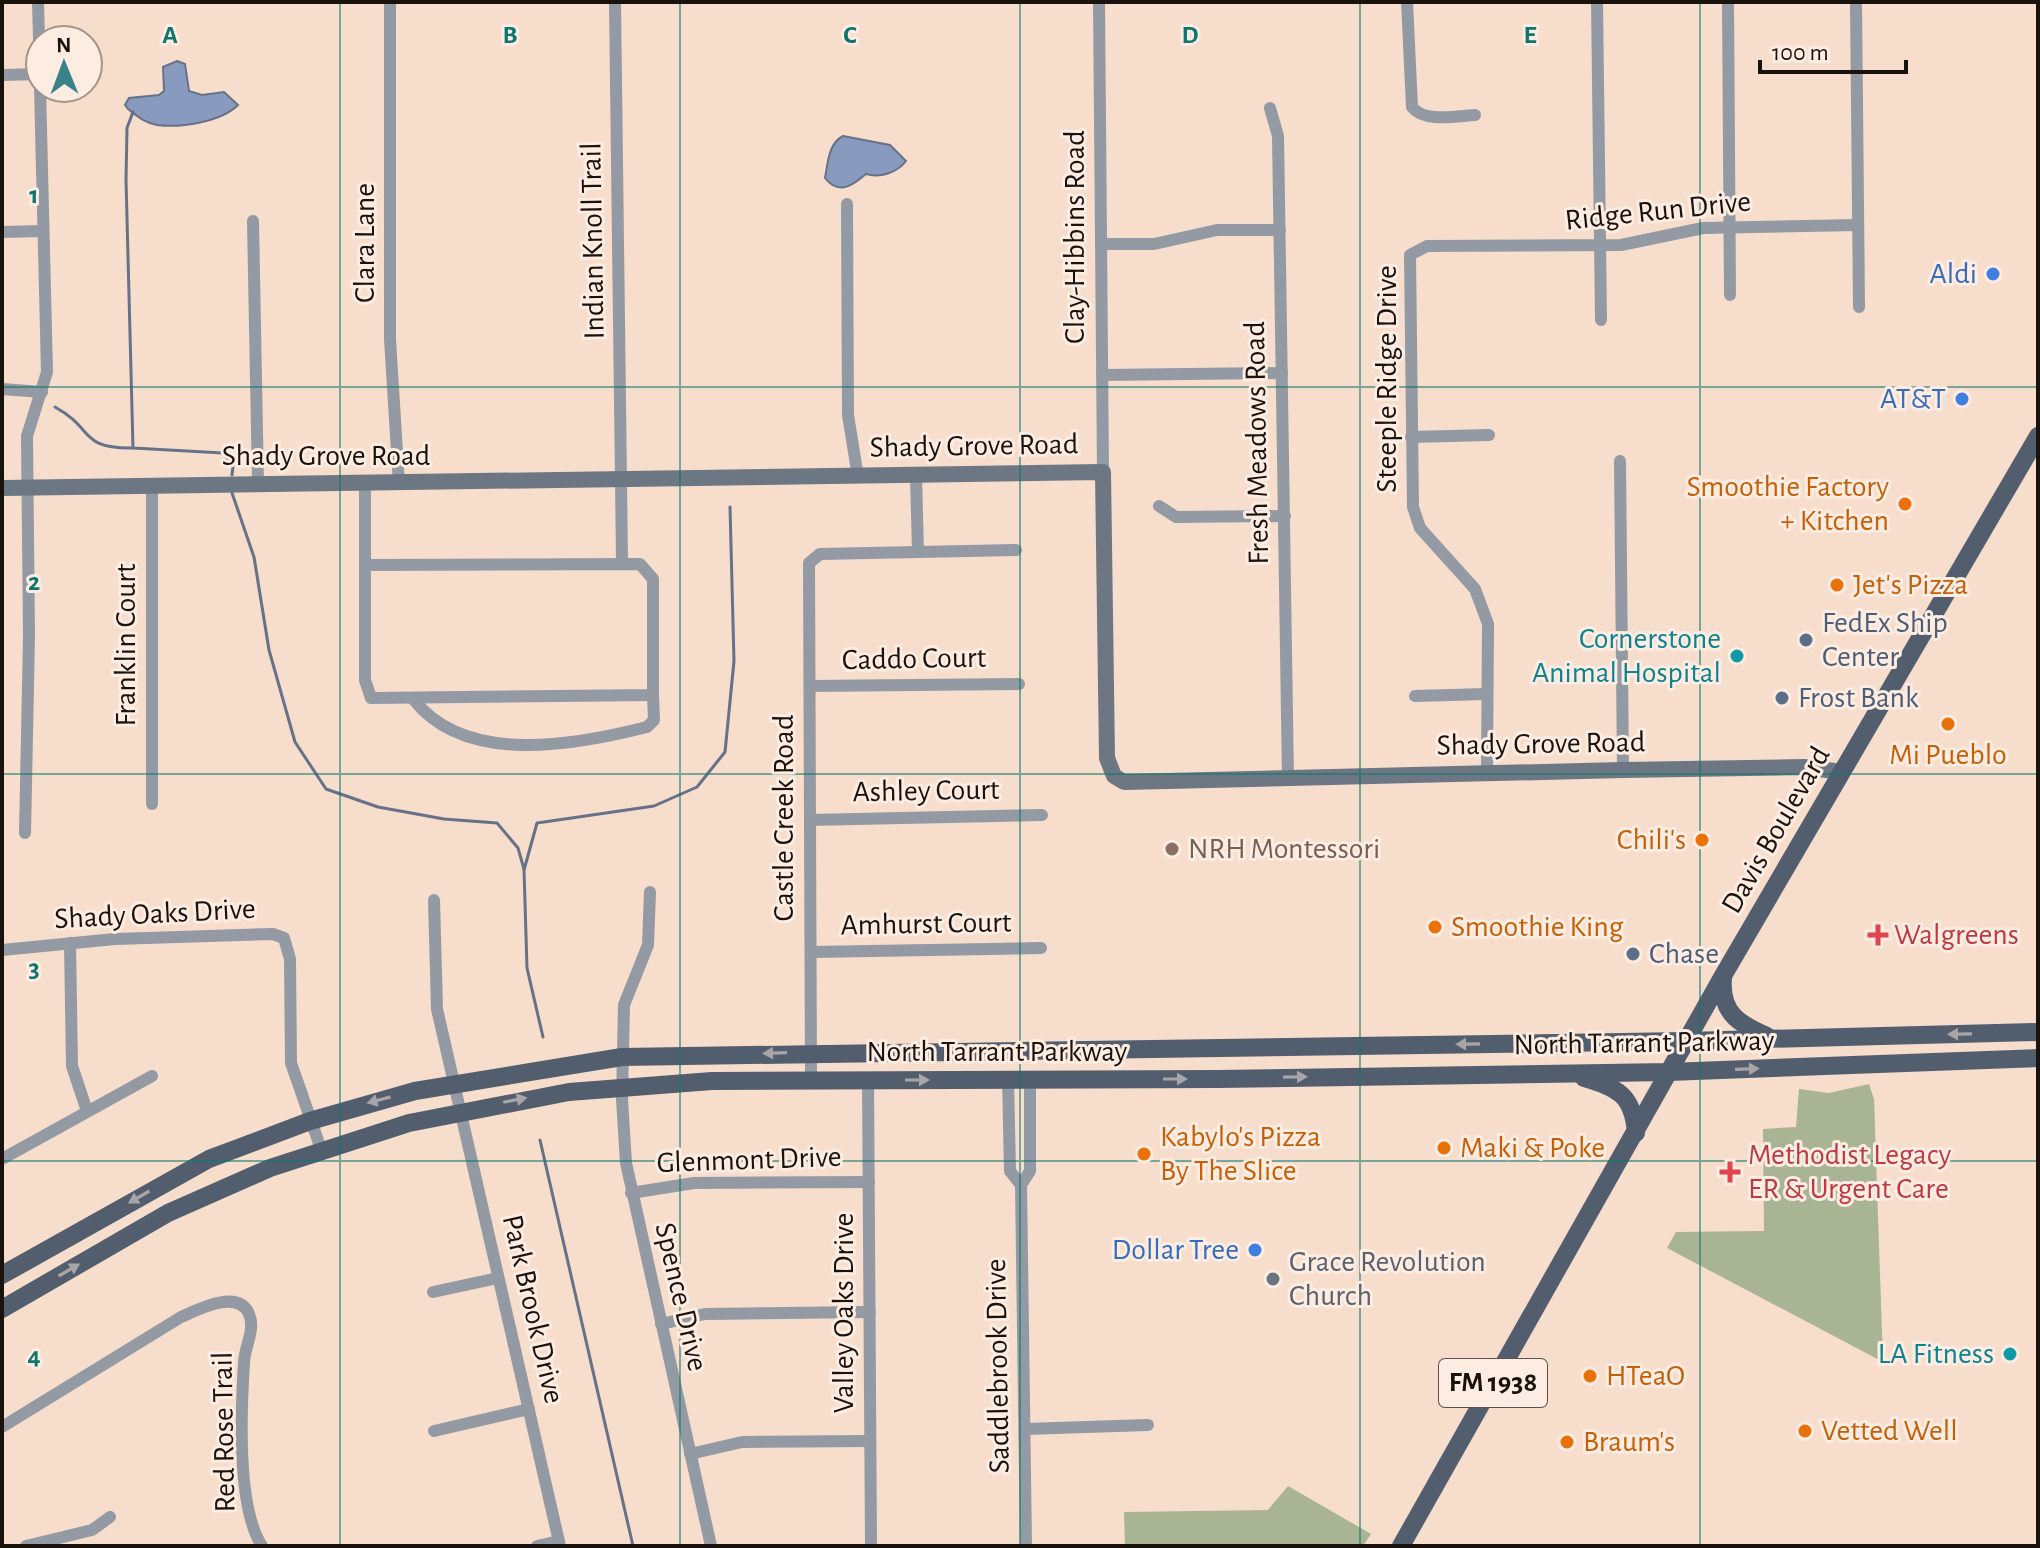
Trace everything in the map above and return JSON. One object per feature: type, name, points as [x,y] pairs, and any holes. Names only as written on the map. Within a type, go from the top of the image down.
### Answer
[{"type":"main road","name":"Davis Boulevard","points":[[1401,1546],[1724,974],[2038,436]]},
{"type":"main road","points":[[1724,974],[1723,1003],[1738,1024],[1774,1039]]},
{"type":"main road","name":"North Tarrant Parkway","points":[[2,1275],[198,1165],[310,1121],[415,1091],[622,1057],[1686,1041],[2038,1032]]},
{"type":"main road","points":[[1217,1047],[1217,1079]]},
{"type":"main road","points":[[868,1080],[871,1071],[887,1061],[926,1060],[968,1051]]},
{"type":"main road","name":"North Tarrant Parkway","points":[[2,1309],[168,1213],[321,1149],[461,1111],[527,1098],[622,1086],[811,1080],[1217,1079],[1669,1072],[2038,1058]]},
{"type":"main road","points":[[1566,1073],[1616,1088],[1629,1102],[1636,1133]]},
{"type":"street","points":[[38,2],[39,24]]},
{"type":"street","name":"Clara Lane","points":[[390,2],[390,339],[399,484]]},
{"type":"street","name":"Indian Knoll Trail","points":[[615,2],[622,561]]},
{"type":"street","name":"Clay-Hibbins Road","points":[[1099,2],[1103,472]]},
{"type":"street","points":[[1407,2],[1411,101],[1416,112],[1429,116],[1475,115]]},
{"type":"street","points":[[1597,2],[1601,320]]},
{"type":"street","points":[[1728,2],[1730,295]]},
{"type":"street","points":[[1856,2],[1859,307]]},
{"type":"street","points":[[2,75],[24,75]]},
{"type":"street","points":[[25,833],[27,436],[47,372],[40,104]]},
{"type":"street","name":"Fresh Meadows Road","points":[[1270,108],[1278,136],[1288,779]]},
{"type":"street","points":[[847,204],[848,415],[858,477]]},
{"type":"street","points":[[253,221],[258,484]]},
{"type":"street","name":"Ridge Run Drive","points":[[1416,250],[1427,246],[1600,246],[1730,226],[1858,225]]},
{"type":"street","points":[[1101,244],[1154,244],[1217,230],[1280,230]]},
{"type":"street","points":[[2,232],[43,231]]},
{"type":"street","name":"Steeple Ridge Drive","points":[[1416,250],[1408,265],[1410,485],[1420,528],[1475,589],[1488,624],[1487,773]]},
{"type":"street","points":[[1102,375],[1282,373]]},
{"type":"street","points":[[2,389],[42,392]]},
{"type":"street","points":[[1411,437],[1489,435]]},
{"type":"street","points":[[1620,461],[1623,770]]},
{"type":"street","name":"Shady Grove Road","points":[[2,488],[1103,472],[1110,769],[1124,782],[1804,767],[1842,772]]},
{"type":"street","points":[[916,476],[918,552],[1016,550]]},
{"type":"street","points":[[365,484],[366,689],[371,698],[414,700],[653,695]]},
{"type":"street","name":"Franklin Court","points":[[152,485],[152,804]]},
{"type":"street","points":[[1159,506],[1176,517],[1285,516]]},
{"type":"street","name":"Castle Creek Road","points":[[811,1080],[808,569],[813,557],[918,552]]},
{"type":"street","points":[[365,565],[622,561],[640,564],[653,579],[654,720],[647,727],[588,739],[522,744],[479,741],[426,715],[414,700]]},
{"type":"street","name":"Caddo Court","points":[[810,686],[1019,684]]},
{"type":"street","points":[[1415,696],[1486,694]]},
{"type":"street","name":"Ashley Court","points":[[810,820],[1042,815]]},
{"type":"street","name":"Spence Drive","points":[[650,892],[648,945],[624,1005],[622,1086],[631,1193],[711,1546]]},
{"type":"street","name":"Park Brook Drive","points":[[434,900],[437,1009],[560,1543]]},
{"type":"street","name":"Shady Oaks Drive","points":[[2,950],[70,943],[273,934],[284,938],[290,959],[291,1063],[321,1149]]},
{"type":"street","points":[[70,943],[72,1066],[87,1111]]},
{"type":"street","name":"Amhurst Court","points":[[811,952],[1041,948]]},
{"type":"street","points":[[2,1159],[152,1076]]},
{"type":"street","name":"Saddlebrook Drive","points":[[1008,1079],[1010,1171],[1021,1185]]},
{"type":"street","name":"Valley Oaks Drive","points":[[868,1080],[871,1546]]},
{"type":"street","name":"Saddlebrook Drive","points":[[1026,1546],[1021,1185],[1030,1171],[1030,1080]]},
{"type":"street","points":[[1010,1142],[1030,1142]]},
{"type":"street","name":"Glenmont Drive","points":[[631,1193],[670,1184],[869,1182]]},
{"type":"street","points":[[433,1292],[498,1278]]},
{"type":"street","name":"Red Rose Trail","points":[[2,1427],[197,1310],[233,1303],[249,1314],[243,1359],[245,1499],[250,1524],[262,1546]]},
{"type":"street","points":[[661,1324],[705,1314],[870,1312]]},
{"type":"street","points":[[434,1431],[529,1409]]},
{"type":"street","points":[[1025,1429],[1148,1425]]},
{"type":"street","points":[[690,1454],[742,1442],[870,1441]]},
{"type":"street","points":[[26,1546],[92,1530],[110,1517]]},
{"type":"street","points":[[537,1546],[560,1543]]},
{"type":"green space","points":[[1869,1084],[1874,1099],[1883,1362],[1667,1248],[1676,1232],[1764,1231],[1763,1129],[1796,1127],[1799,1089],[1829,1093]]},
{"type":"green space","points":[[1288,1486],[1371,1534],[1363,1546],[1125,1546],[1124,1512],[1268,1510]]},
{"type":"water","points":[[177,61],[185,64],[189,91],[202,95],[224,92],[238,105],[211,120],[177,126],[153,124],[128,109],[125,105],[129,98],[159,95],[164,91],[163,67]]},
{"type":"water","points":[[843,136],[890,145],[906,161],[888,174],[866,174],[851,185],[835,187],[825,178],[832,149]]},
{"type":"waterway","points":[[133,112],[127,128],[126,180],[133,448],[223,453],[233,466],[232,475]]},
{"type":"waterway","points":[[55,407],[95,441],[133,448]]},
{"type":"waterway","points":[[232,493],[254,557],[269,650],[295,742],[326,789],[378,807],[444,819],[497,823],[518,848],[524,869]]},
{"type":"waterway","points":[[543,1037],[527,968],[524,870],[537,823],[654,806],[697,787],[725,752],[734,661],[730,507]]},
{"type":"waterway","points":[[540,1140],[633,1546]]},
{"type":"place","name":"Aldi","points":[[1993,274]]},
{"type":"place","name":"AT&T","points":[[1962,399]]},
{"type":"place","name":"Smoothie Factory + Kitchen","points":[[1905,504]]},
{"type":"place","name":"Jet's Pizza","points":[[1837,585]]},
{"type":"place","name":"FedEx Ship Center","points":[[1806,640]]},
{"type":"place","name":"Cornerstone Animal Hospital","points":[[1737,656]]},
{"type":"place","name":"Frost Bank","points":[[1782,698]]},
{"type":"place","name":"Mi Pueblo","points":[[1948,724]]},
{"type":"place","name":"Chili's","points":[[1702,840]]},
{"type":"place","name":"NRH Montessori","points":[[1172,849]]},
{"type":"place","name":"Smoothie King","points":[[1435,927]]},
{"type":"place","name":"Walgreens","points":[[1878,935]]},
{"type":"place","name":"Chase","points":[[1633,954]]},
{"type":"place","name":"Maki & Poke","points":[[1444,1148]]},
{"type":"place","name":"Kabylo's Pizza By The Slice","points":[[1144,1154]]},
{"type":"place","name":"Methodist Legacy ER & Urgent Care","points":[[1730,1172]]},
{"type":"place","name":"Dollar Tree","points":[[1255,1250]]},
{"type":"place","name":"Grace Revolution Church","points":[[1273,1279]]},
{"type":"place","name":"LA Fitness","points":[[2010,1354]]},
{"type":"place","name":"HTeaO","points":[[1590,1376]]},
{"type":"place","name":"Vetted Well","points":[[1805,1431]]},
{"type":"place","name":"Braum's","points":[[1567,1442]]}]
